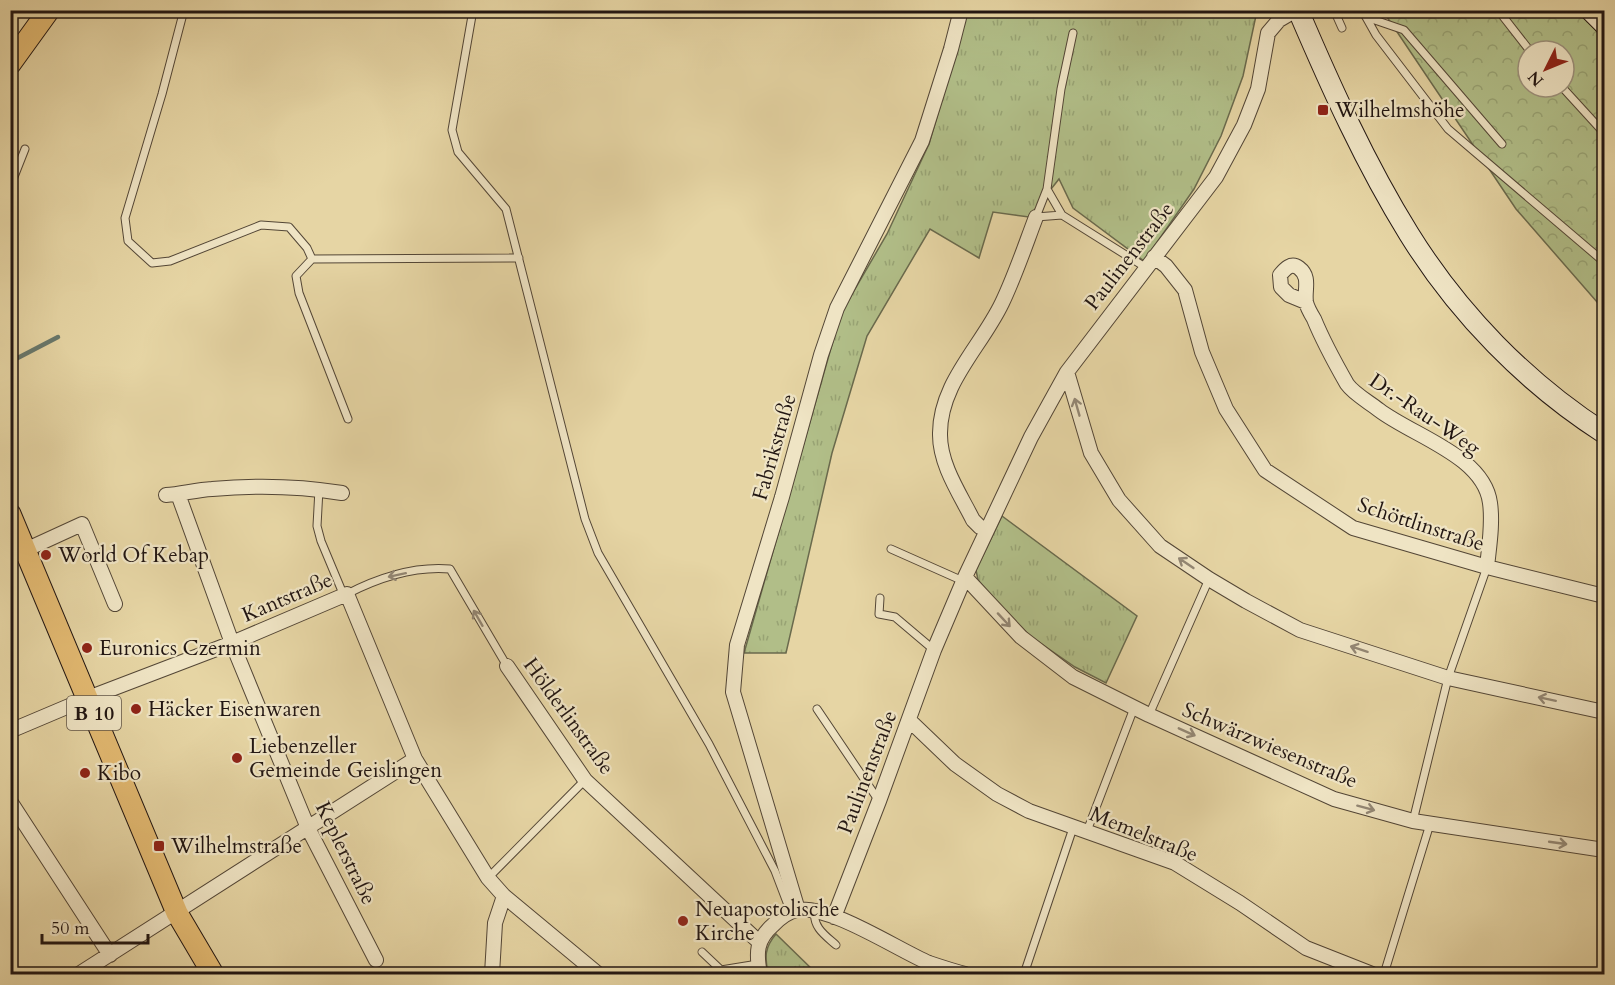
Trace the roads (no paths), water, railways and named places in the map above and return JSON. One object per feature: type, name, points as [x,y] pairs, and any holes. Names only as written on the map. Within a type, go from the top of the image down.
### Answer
[{"type":"main road","points":[[10,64],[49,10]]},
{"type":"main road","points":[[1297,10],[1371,169],[1409,234],[1433,269],[1473,321],[1525,372],[1563,404],[1605,433]]},
{"type":"main road","points":[[1590,10],[1605,24]]},
{"type":"main road","name":"B 10","points":[[10,513],[18,554],[88,698],[177,913],[213,975]]},
{"type":"street","name":"Fabrikstraße","points":[[794,911],[733,692],[737,645],[782,497],[821,355],[837,308],[922,141],[951,50],[961,10]]},
{"type":"street","name":"Paulinenstraße","points":[[834,917],[934,650],[986,530],[1031,437],[1067,372],[1216,177],[1244,125],[1258,89],[1269,33],[1279,20],[1297,10]]},
{"type":"street","points":[[986,530],[973,520],[944,461],[940,436],[942,410],[949,390],[1002,304],[1036,218]]},
{"type":"street","name":"Schöttlinstraße","points":[[1150,262],[1166,266],[1185,290],[1202,352],[1226,409],[1265,470],[1353,528],[1487,567],[1605,596]]},
{"type":"street","name":"Dr.-Rau-Weg","points":[[1306,302],[1322,338],[1349,387],[1393,420],[1462,459],[1484,482],[1490,503],[1487,567]]},
{"type":"street","points":[[1067,372],[1091,453],[1119,500],[1160,546],[1209,579],[1300,630],[1448,678],[1605,712]]},
{"type":"street","name":"Keplerstraße","points":[[320,489],[257,486],[211,489],[172,495],[308,828],[376,960]]},
{"type":"street","points":[[320,489],[342,493]]},
{"type":"street","points":[[18,554],[82,524],[115,604]]},
{"type":"street","name":"Schwärzwiesenstraße","points":[[964,579],[1021,637],[1073,677],[1134,708],[1334,799],[1413,821],[1605,850]]},
{"type":"street","points":[[345,595],[415,759],[488,878],[504,896],[598,975]]},
{"type":"street","name":"Kantstraße","points":[[10,730],[232,644],[345,595]]},
{"type":"street","name":"Hölderlinstraße","points":[[507,666],[585,780],[759,942]]},
{"type":"street","name":"Memelstraße","points":[[909,720],[955,764],[997,794],[1029,811],[1175,863],[1240,903],[1306,948],[1372,975]]},
{"type":"street","points":[[79,975],[415,759]]},
{"type":"street","points":[[10,801],[110,955]]},
{"type":"street","points":[[492,975],[495,923],[504,896]]},
{"type":"street","points":[[759,969],[759,942],[765,932],[785,915],[794,911],[814,911],[834,917],[928,962],[964,975]]},
{"type":"lane","points":[[184,10],[125,218],[128,241],[152,263],[170,261],[261,225],[289,227],[307,248],[312,259]]},
{"type":"lane","points":[[473,10],[452,130],[458,152],[506,209],[585,519],[598,553],[709,744],[794,911]]},
{"type":"lane","points":[[1334,10],[1342,28]]},
{"type":"lane","points":[[1498,10],[1521,39]]},
{"type":"lane","points":[[1364,14],[1404,30],[1502,144]]},
{"type":"lane","points":[[1364,14],[1376,35],[1448,129],[1605,262]]},
{"type":"lane","points":[[1062,215],[1036,218],[1047,189],[1061,89],[1073,33]]},
{"type":"lane","points":[[1573,99],[1605,133]]},
{"type":"lane","points":[[10,187],[25,149]]},
{"type":"lane","points":[[1047,189],[1062,215],[1150,262]]},
{"type":"lane","points":[[348,419],[299,293],[296,276],[312,259],[519,258]]},
{"type":"lane","points":[[320,489],[317,525],[321,541],[345,595]]},
{"type":"lane","points":[[891,549],[964,579]]},
{"type":"lane","points":[[1413,821],[1448,678],[1487,567]]},
{"type":"lane","name":"Kantstraße","points":[[345,595],[373,581],[428,569],[450,569]]},
{"type":"lane","name":"Hölderlinstraße","points":[[450,569],[507,666]]},
{"type":"lane","points":[[1149,715],[1209,579]]},
{"type":"lane","points":[[880,598],[879,614],[895,617],[934,650]]},
{"type":"lane","points":[[1087,831],[1134,708]]},
{"type":"lane","points":[[817,709],[879,801]]},
{"type":"lane","points":[[488,878],[585,780]]},
{"type":"lane","points":[[1384,975],[1430,824]]},
{"type":"lane","points":[[1024,975],[1073,828]]},
{"type":"lane","points":[[814,911],[813,918],[820,931],[836,945]]},
{"type":"lane","points":[[702,952],[721,970],[759,969]]},
{"type":"waterway","points":[[10,362],[58,337]]},
{"type":"place","name":"Wilhelmshöhe","points":[[1323,110]]},
{"type":"place","name":"World Of Kebap","points":[[46,555]]},
{"type":"place","name":"Euronics Czermin","points":[[87,648]]},
{"type":"place","name":"Häcker Eisenwaren","points":[[136,709]]},
{"type":"place","name":"Liebenzeller Gemeinde Geislingen","points":[[237,758]]},
{"type":"place","name":"Kibo","points":[[85,773]]},
{"type":"place","name":"Wilhelmstraße","points":[[159,846]]},
{"type":"place","name":"Neuapostolische Kirche","points":[[683,921]]}]
